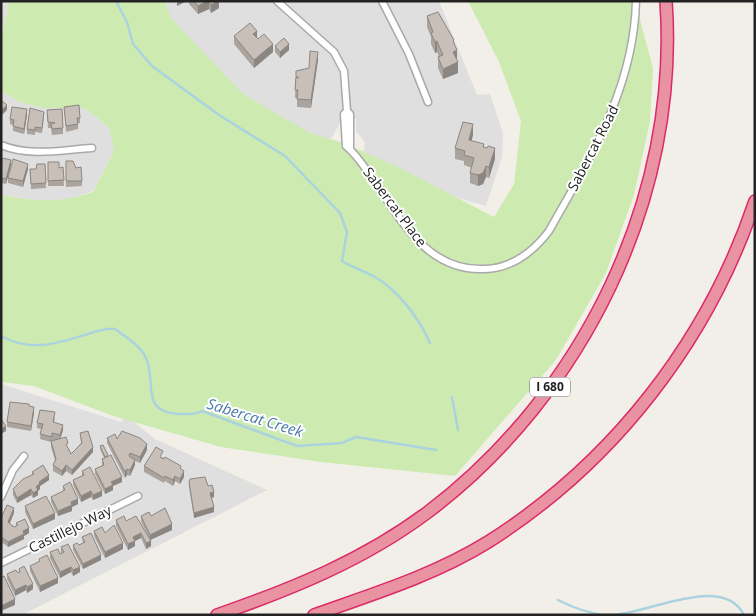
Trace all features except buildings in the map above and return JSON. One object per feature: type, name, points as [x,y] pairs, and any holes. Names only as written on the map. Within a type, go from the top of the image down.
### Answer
[{"type":"highway","name":"I 680","points":[[217,615],[303,584],[347,563],[428,512],[501,446],[558,377],[598,313],[629,243],[641,207],[659,130],[667,47],[666,1]]},
{"type":"highway","points":[[314,615],[430,572],[487,543],[533,511],[573,478],[612,441],[645,404],[677,361],[716,291],[746,227],[755,201]]},
{"type":"street","name":"Sabercat Place","points":[[277,1],[334,52],[344,71],[347,111],[350,114],[348,148],[411,233],[425,248],[441,260],[458,267],[494,268],[512,263],[526,255],[549,231]]},
{"type":"street","points":[[382,1],[409,54],[428,102]]},
{"type":"street","name":"Sabercat Road","points":[[549,231],[594,150],[618,98],[633,42],[636,1]]},
{"type":"street","points":[[1,145],[32,152],[92,148]]},
{"type":"street","points":[[1,497],[13,470],[24,456]]},
{"type":"street","name":"Castillejo Way","points":[[1,563],[138,496]]},
{"type":"shaded area","points":[[1,1],[7,1],[8,10],[1,39]]},
{"type":"shaded area","points":[[134,1],[439,1],[477,95],[490,94],[503,133],[502,157],[486,206],[440,193],[363,157],[365,142],[356,131],[356,118],[342,119],[333,136],[325,142],[231,97]]},
{"type":"shaded area","points":[[1,91],[20,102],[42,108],[84,108],[109,127],[114,151],[93,191],[70,199],[44,201],[1,195]]},
{"type":"shaded area","points":[[1,384],[121,422],[125,415],[155,439],[267,490],[22,615],[1,615]]},
{"type":"green space","points":[[7,1],[164,1],[172,19],[243,94],[310,133],[344,143],[400,168],[494,217],[514,184],[521,121],[499,62],[468,1],[635,1],[653,68],[650,121],[634,195],[606,273],[556,360],[455,476],[321,462],[221,447],[113,416],[34,386],[1,382],[1,195],[26,199],[58,200],[93,192],[114,151],[109,127],[84,108],[42,108],[20,102],[1,91],[1,39],[8,10]]},
{"type":"waterway","points":[[116,1],[127,22],[133,44],[152,66],[219,115],[285,156],[340,213],[347,232],[342,261],[373,276],[391,288],[407,305],[430,343]]},
{"type":"waterway","name":"Sabercat Creek","points":[[1,336],[24,344],[45,345],[101,330],[115,329],[133,342],[144,354],[149,367],[154,402],[159,408],[167,412],[188,414],[202,411],[297,446],[342,443],[356,437],[436,450]]},
{"type":"waterway","points":[[452,397],[458,430]]},
{"type":"waterway","name":"Sabercat Creek","points":[[558,600],[583,610],[610,615],[683,599],[702,596],[719,597],[734,603],[744,615]]}]
